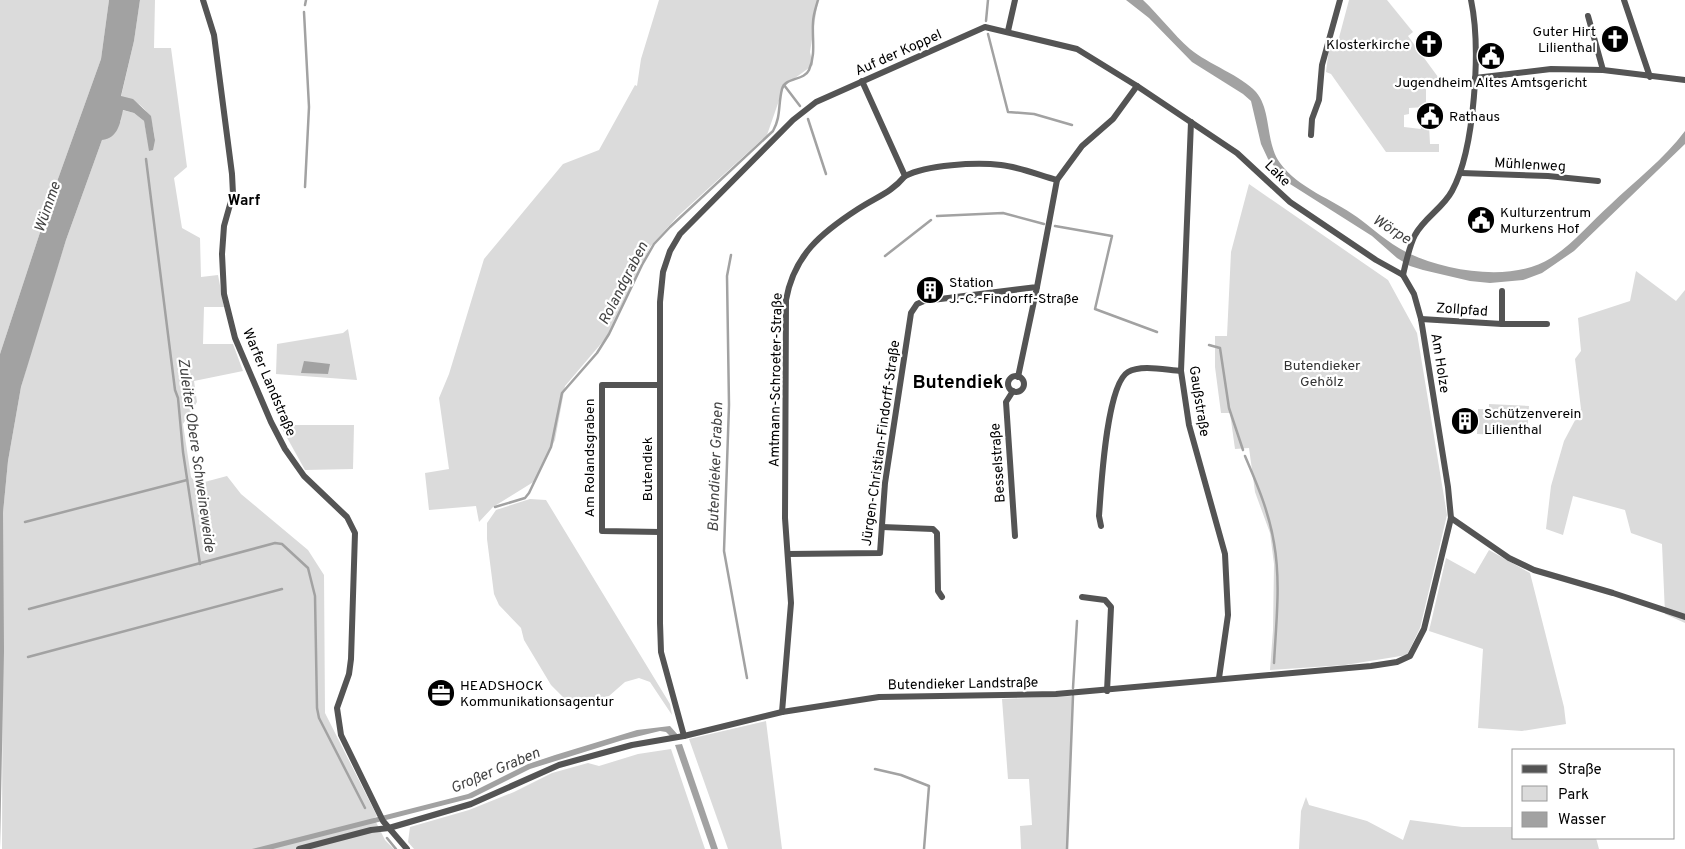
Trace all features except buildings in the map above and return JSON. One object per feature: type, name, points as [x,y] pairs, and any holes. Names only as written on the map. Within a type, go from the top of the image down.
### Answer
[{"type":"street","name":"Warfer Landstraße","points":[[203,0],[214,35],[232,174],[233,194],[224,226],[222,254],[224,294],[239,349],[285,449],[304,476],[347,517],[355,533],[351,658],[349,674],[337,708],[337,718],[345,744],[381,818],[407,849]]},
{"type":"street","points":[[1008,31],[1016,0]]},
{"type":"street","points":[[1311,136],[1312,119],[1319,100],[1322,65],[1340,0]]},
{"type":"street","points":[[1403,275],[1416,235],[1450,194],[1461,173],[1475,78],[1477,43],[1471,0]]},
{"type":"street","points":[[1624,0],[1650,77]]},
{"type":"street","points":[[1588,16],[1603,70]]},
{"type":"street","name":"Auf der Koppel","points":[[700,212],[803,110],[862,81],[985,27],[1077,49],[1137,86]]},
{"type":"street","points":[[1475,78],[1551,69],[1603,70],[1685,80]]},
{"type":"street","points":[[862,81],[905,176],[917,170],[984,164],[1002,165],[1057,180]]},
{"type":"street","points":[[1037,287],[1057,180],[1082,146],[1113,119],[1137,86]]},
{"type":"street","name":"Lake","points":[[1137,86],[1237,152],[1290,202],[1403,275]]},
{"type":"street","name":"Gaußstraße","points":[[1191,122],[1181,371],[1189,425],[1225,554],[1228,615],[1219,678]]},
{"type":"street","name":"Mühlenweg","points":[[1461,173],[1548,176],[1598,181]]},
{"type":"street","name":"Amtmann-Schroeter-Straße","points":[[782,712],[791,603],[785,518],[786,310],[790,279],[802,256],[817,240],[858,209],[895,188],[905,176]]},
{"type":"street","name":"Butendiek","points":[[684,736],[661,652],[660,385],[663,272],[670,251],[680,234],[700,212]]},
{"type":"street","name":"Am Holze","points":[[1403,275],[1414,294],[1421,319],[1448,488],[1451,518]]},
{"type":"street","name":"Jürgen-Christian-Findorff-Straße","points":[[788,554],[880,554],[891,438],[910,313],[917,304],[924,301],[1037,287]]},
{"type":"street","name":"Besselstraße","points":[[1018,377],[1037,287]]},
{"type":"street","name":"Zollpfad","points":[[1502,291],[1502,324]]},
{"type":"street","name":"Zollpfad","points":[[1421,319],[1502,324],[1547,324]]},
{"type":"street","points":[[1101,526],[1099,516],[1103,459],[1111,409],[1120,378],[1128,371],[1138,368],[1181,371]]},
{"type":"street","name":"Besselstraße","points":[[1013,391],[1009,386],[1009,381],[1018,377]]},
{"type":"street","name":"Besselstraße","points":[[1013,391],[1020,391],[1024,386],[1023,380],[1018,377]]},
{"type":"street","name":"Am Rolandsgraben","points":[[660,385],[602,385],[602,531],[660,532]]},
{"type":"street","name":"Besselstraße","points":[[1013,391],[1006,402],[1015,536]]},
{"type":"street","points":[[1451,518],[1509,558],[1534,570],[1613,593],[1685,617]]},
{"type":"street","name":"Butendieker Landstraße","points":[[299,849],[372,830],[389,828],[480,801],[558,765],[632,744],[684,736],[782,712],[879,698],[1056,694],[1219,678],[1371,666],[1397,662],[1410,656],[1424,629],[1451,518]]},
{"type":"street","points":[[882,527],[932,529],[937,533],[938,591],[942,597]]},
{"type":"street","points":[[1082,597],[1105,600],[1111,607],[1107,690]]},
{"type":"green space","points":[[0,0],[109,0],[101,59],[54,190],[0,354]]},
{"type":"green space","points":[[140,0],[155,0],[154,48],[171,48],[187,167],[174,178],[182,228],[200,238],[201,277],[218,275],[224,307],[204,307],[203,344],[233,344],[243,371],[194,381],[197,402],[183,424],[191,477],[197,484],[227,476],[241,494],[308,550],[324,575],[325,713],[377,816],[374,818],[385,840],[394,849],[2,849],[3,513],[8,461],[21,387],[39,324],[66,240],[102,140],[121,121],[122,110],[134,113],[144,121],[148,142],[155,140],[150,117],[146,111],[136,103],[121,97],[134,41]]},
{"type":"green space","points":[[659,0],[818,0],[810,52],[813,65],[784,86],[767,135],[677,217],[650,247],[611,332],[565,386],[555,440],[535,481],[493,507],[479,522],[476,506],[429,510],[425,473],[449,469],[439,398],[449,374],[484,259],[563,164],[599,150],[635,85],[637,86],[641,59]]},
{"type":"green space","points":[[1349,0],[1387,0],[1413,32],[1408,36],[1438,77],[1426,86],[1426,107],[1409,108],[1409,114],[1404,115],[1404,127],[1421,129],[1421,125],[1429,125],[1430,144],[1439,144],[1439,152],[1386,152],[1331,74],[1326,72],[1329,48],[1336,49]]},
{"type":"green space","name":"Butendieker Gehölz","points":[[1249,184],[1388,280],[1417,333],[1447,515],[1420,628],[1407,655],[1345,665],[1270,670],[1274,564],[1270,533],[1255,492],[1249,448],[1235,449],[1230,413],[1221,413],[1215,367],[1215,336],[1227,336],[1231,252]]},
{"type":"green space","points":[[1636,271],[1676,301],[1685,290],[1685,623],[1665,614],[1662,544],[1631,533],[1625,510],[1573,496],[1563,535],[1546,529],[1551,486],[1564,441],[1581,409],[1575,359],[1581,351],[1578,318],[1630,301]]},
{"type":"green space","points":[[348,329],[357,380],[276,374],[277,344],[343,333]]},
{"type":"green space","points":[[1489,404],[1529,406],[1527,436],[1477,434],[1478,409],[1489,409]]},
{"type":"green space","points":[[280,425],[354,425],[353,469],[305,470]]},
{"type":"green space","points":[[530,499],[546,500],[670,704],[672,715],[650,682],[639,678],[625,682],[609,696],[581,702],[564,698],[551,685],[524,640],[521,628],[499,605],[494,594],[487,539],[487,523],[496,510]]},
{"type":"green space","points":[[1489,550],[1530,573],[1564,707],[1566,724],[1522,731],[1478,728],[1483,649],[1429,631],[1446,558],[1475,574]]},
{"type":"green space","points":[[1073,696],[1067,849],[1021,849],[1020,826],[1032,825],[1029,779],[1008,779],[1002,699]]},
{"type":"green space","points":[[766,721],[782,849],[728,849],[689,739]]},
{"type":"green space","points":[[671,749],[705,849],[414,849],[408,842],[410,827],[469,810],[514,792],[552,773],[588,763],[599,766],[638,754]]},
{"type":"green space","points":[[1306,797],[1309,805],[1367,821],[1403,840],[1410,820],[1462,827],[1512,827],[1512,839],[1596,839],[1599,849],[1299,849],[1301,811]]},
{"type":"water","points":[[109,0],[140,0],[134,41],[121,96],[133,99],[151,116],[155,140],[153,150],[149,151],[144,121],[134,113],[123,110],[115,133],[102,140],[66,240],[21,387],[8,461],[3,513],[4,651],[0,849],[0,354],[54,190],[101,59]]},
{"type":"water","points":[[1126,0],[1143,0],[1190,49],[1250,86],[1256,92],[1267,117],[1275,155],[1287,172],[1316,193],[1357,217],[1399,248],[1422,259],[1439,264],[1478,272],[1518,270],[1535,266],[1551,258],[1574,240],[1659,160],[1685,131],[1685,144],[1574,251],[1542,273],[1523,280],[1490,283],[1470,281],[1423,270],[1410,266],[1397,258],[1372,236],[1290,184],[1268,159],[1261,144],[1251,101],[1192,62],[1149,18]]},
{"type":"water","points":[[304,361],[330,364],[328,374],[301,373]]},
{"type":"water","points":[[670,726],[678,735],[670,736],[666,732],[660,731],[623,740],[530,769],[472,798],[273,849],[252,849],[468,794],[528,764],[637,730]]},
{"type":"water","points":[[682,744],[718,849],[711,849],[675,745]]},
{"type":"waterway","points":[[305,5],[306,0]]},
{"type":"waterway","name":"Rolandgraben","points":[[495,507],[525,498],[529,493],[551,447],[562,393],[597,353],[609,334],[654,244],[773,131],[777,121],[784,85],[803,76],[809,70],[813,52],[813,20],[818,0]]},
{"type":"waterway","points":[[986,21],[988,0]]},
{"type":"waterway","points":[[304,12],[309,107],[305,187]]},
{"type":"waterway","points":[[988,34],[1008,112],[1034,114],[1072,125]]},
{"type":"waterway","points":[[784,85],[800,106]]},
{"type":"waterway","points":[[808,119],[826,174]]},
{"type":"waterway","name":"Zuleiter Obere Schweineweide","points":[[146,159],[175,390],[178,398],[183,452],[200,564]]},
{"type":"waterway","points":[[937,216],[1003,213],[1044,224]]},
{"type":"waterway","points":[[885,256],[931,220]]},
{"type":"waterway","points":[[1055,226],[1112,236],[1095,309],[1157,332]]},
{"type":"waterway","name":"Butendieker Graben","points":[[731,255],[727,276],[729,405],[724,551],[747,678]]},
{"type":"waterway","points":[[1209,345],[1220,348],[1229,408],[1243,450]]},
{"type":"waterway","points":[[1245,456],[1266,509],[1276,558],[1277,603],[1274,663]]},
{"type":"waterway","points":[[25,522],[187,480]]},
{"type":"waterway","name":"Zuleiter Obere Schweineweide","points":[[29,609],[275,543],[282,544],[308,568],[315,596],[317,708],[319,718],[365,808]]},
{"type":"waterway","points":[[28,657],[282,589]]},
{"type":"waterway","points":[[1073,688],[1077,621]]},
{"type":"waterway","points":[[1067,849],[1073,696]]},
{"type":"waterway","points":[[875,769],[901,775],[929,786],[924,849]]},
{"type":"waterway","points":[[387,838],[396,849]]},
{"type":"place","name":"Guter Hirt Lilienthal","points":[[1615,39]]},
{"type":"place","name":"Klosterkirche","points":[[1429,44]]},
{"type":"place","name":"Jugendheim Altes Amtsgericht","points":[[1491,56]]},
{"type":"place","name":"Rathaus","points":[[1430,116]]},
{"type":"place","name":"Kulturzentrum Murkens Hof","points":[[1481,220]]},
{"type":"place","name":"Station J.-C.-Findorff-Straße","points":[[930,290]]},
{"type":"place","name":"Schützenverein Lilienthal","points":[[1465,421]]},
{"type":"place","name":"HEADSHOCK Kommunikationsagentur","points":[[441,693]]},
{"type":"district","name":"Warf","points":[[244,200]]},
{"type":"district","name":"Butendiek","points":[[958,381]]},
{"type":"water label","name":"Wümme","points":[[47,207]]},
{"type":"water label","name":"Wörpe","points":[[1392,229]]},
{"type":"water label","name":"Großer Graben","points":[[495,770]]}]
